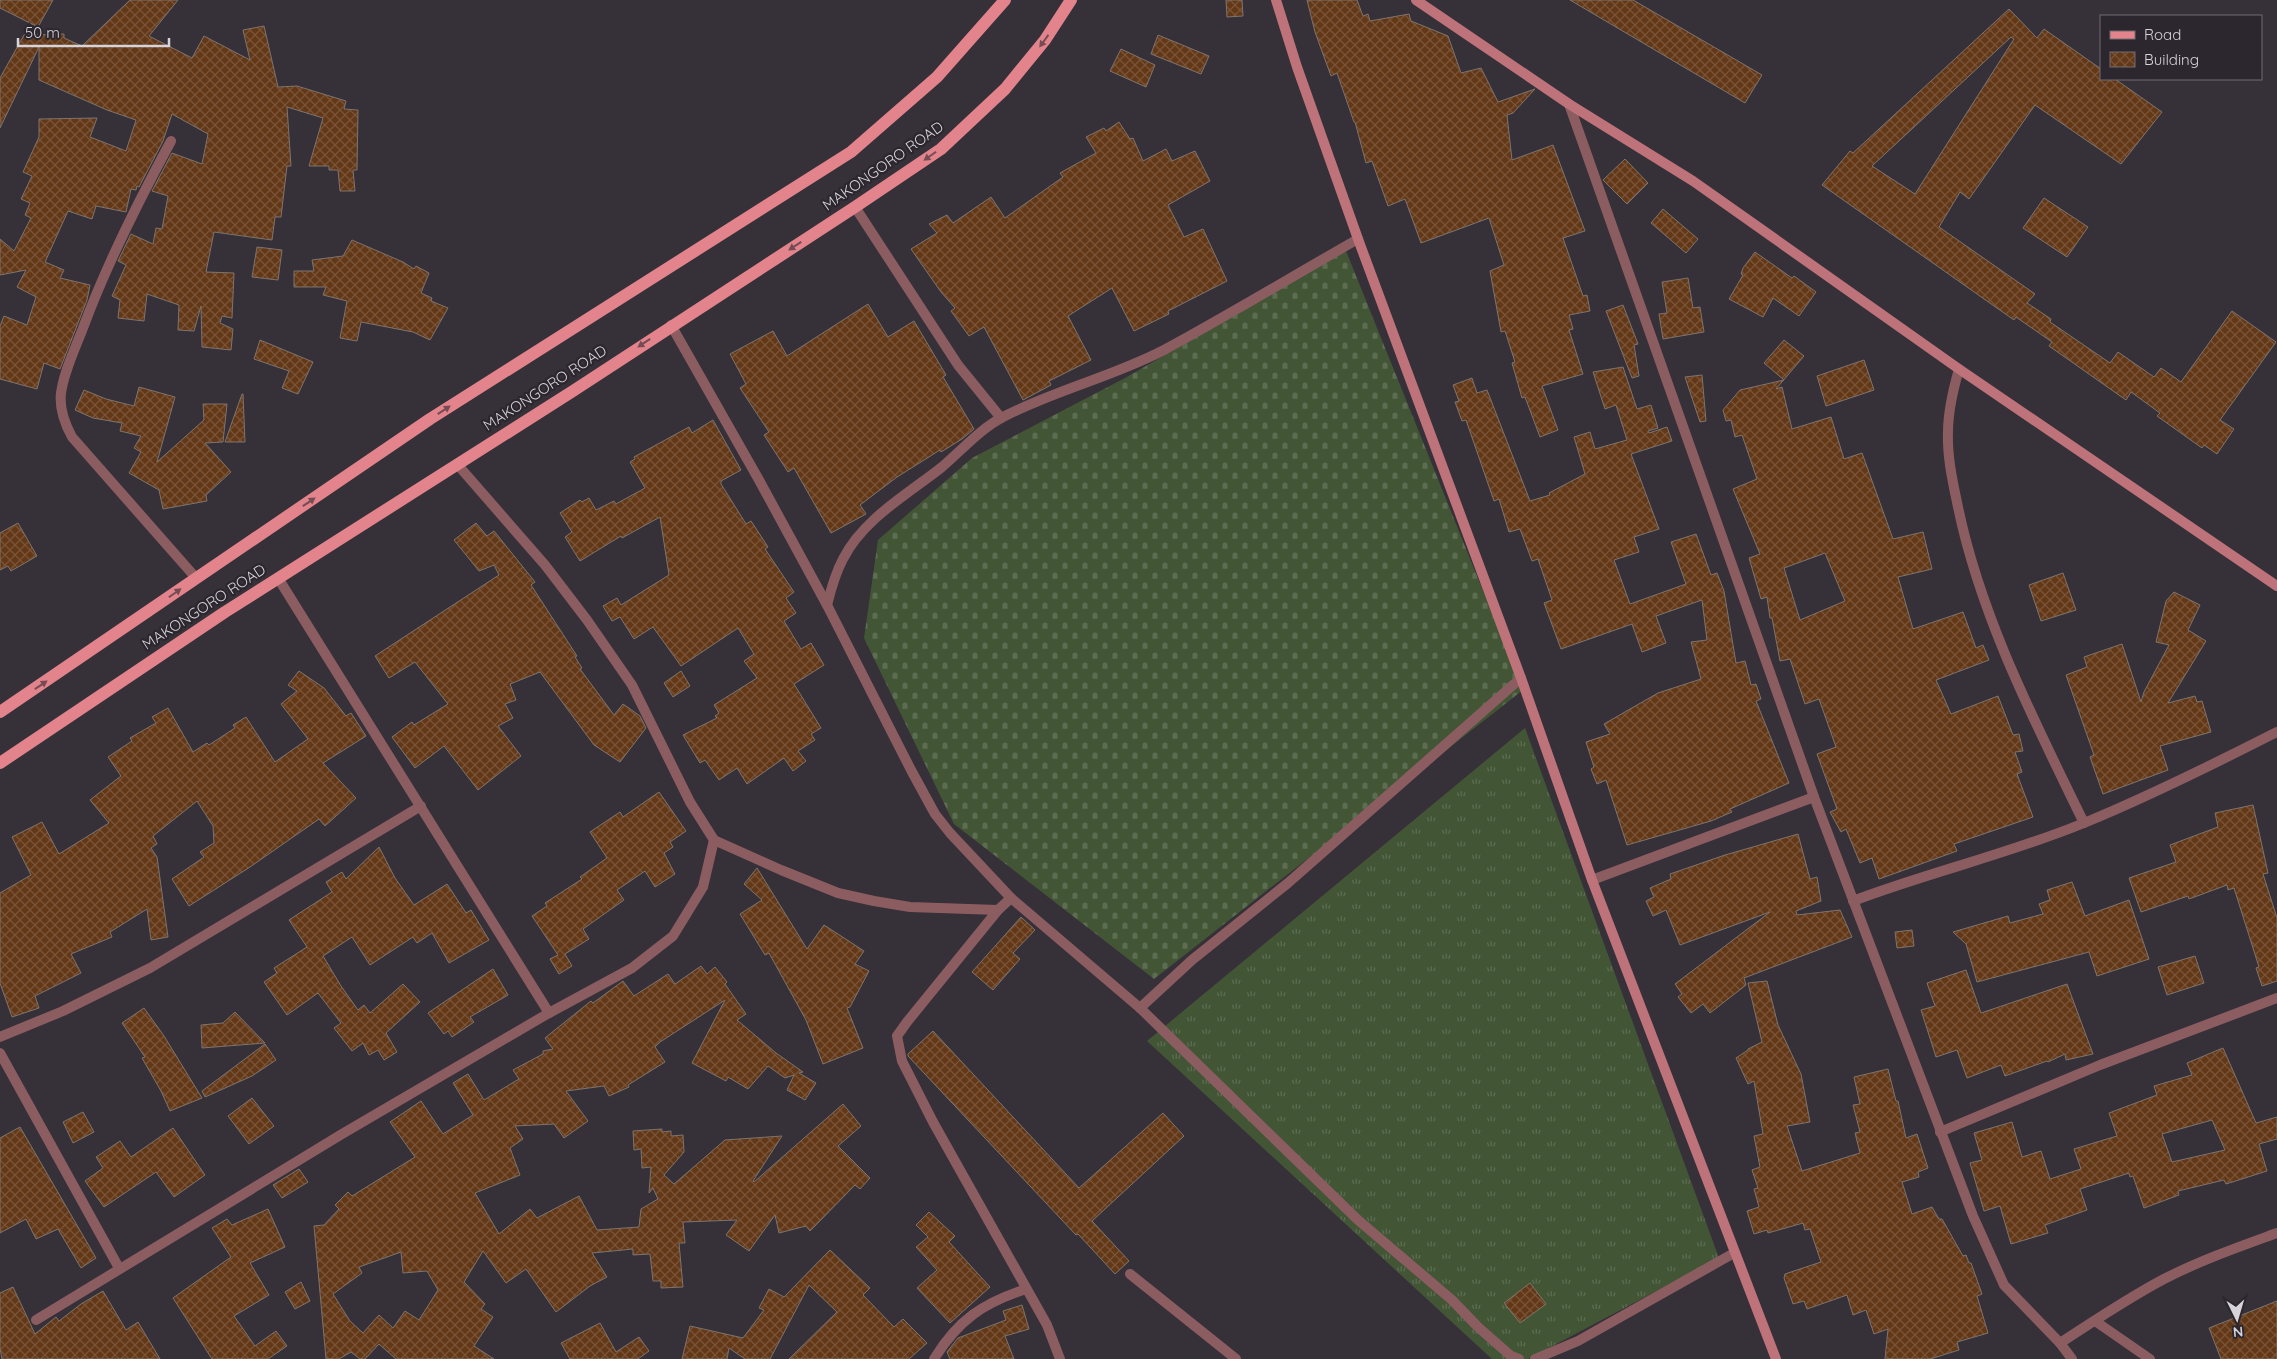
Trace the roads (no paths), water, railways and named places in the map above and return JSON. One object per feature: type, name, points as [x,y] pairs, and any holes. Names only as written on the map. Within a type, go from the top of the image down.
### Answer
[{"type":"main road","name":"MAKONGORO ROAD","points":[[0,712],[430,420],[851,152],[937,77],[1005,0]]},
{"type":"main road","name":"MAKONGORO ROAD","points":[[0,763],[111,687],[278,578],[458,464],[855,207],[941,149],[1005,89],[1045,40],[1071,0]]},
{"type":"street","points":[[1276,0],[1297,67],[1358,239],[1521,678],[1592,880],[1776,1359]]},
{"type":"street","points":[[1416,0],[1569,104],[1693,181],[1959,369],[2277,586]]},
{"type":"street","points":[[1569,104],[1814,798],[1973,1216],[2004,1285],[2060,1343],[2072,1359]]},
{"type":"street","points":[[171,141],[128,221],[97,288],[68,368],[61,395],[63,421],[72,437],[196,578]]},
{"type":"street","points":[[855,207],[958,366],[1001,418]]},
{"type":"street","points":[[827,605],[834,578],[844,557],[862,533],[882,513],[1001,418],[1123,370],[1164,350],[1358,239]]},
{"type":"street","points":[[671,325],[827,605],[935,814],[963,849],[1010,898],[1140,1008],[1358,1220],[1452,1300],[1478,1327],[1511,1356],[1519,1359]]},
{"type":"street","points":[[1959,369],[1950,398],[1948,433],[1953,484],[1964,537],[1981,593],[2000,640],[2084,823]]},
{"type":"street","points":[[458,464],[545,565],[587,620],[632,685],[690,802],[714,840],[781,870],[838,892],[874,902],[910,907],[998,910]]},
{"type":"street","points":[[278,578],[549,1013]]},
{"type":"street","points":[[1140,1008],[1192,960],[1288,883],[1521,678]]},
{"type":"street","points":[[1853,901],[1894,885],[2084,823],[2183,778],[2277,732]]},
{"type":"street","points":[[1592,880],[1814,798]]},
{"type":"street","points":[[0,1037],[63,1011],[150,968],[420,806]]},
{"type":"street","points":[[36,1320],[342,1134],[549,1013],[632,968],[673,936],[703,887],[714,840]]},
{"type":"street","points":[[1010,898],[998,910],[902,1028],[898,1034],[897,1041],[902,1060],[933,1122],[1047,1325],[1060,1359]]},
{"type":"street","points":[[1940,1132],[2100,1065],[2277,998]]},
{"type":"street","points":[[0,1053],[119,1268]]},
{"type":"street","points":[[2060,1343],[2172,1276],[2204,1260],[2277,1233]]},
{"type":"street","points":[[1535,1359],[1578,1341],[1734,1253]]},
{"type":"street","points":[[1130,1274],[1236,1359]]},
{"type":"street","points":[[934,1359],[949,1336],[976,1311],[1001,1297],[1026,1288]]},
{"type":"street","points":[[2095,1321],[2150,1359]]}]
